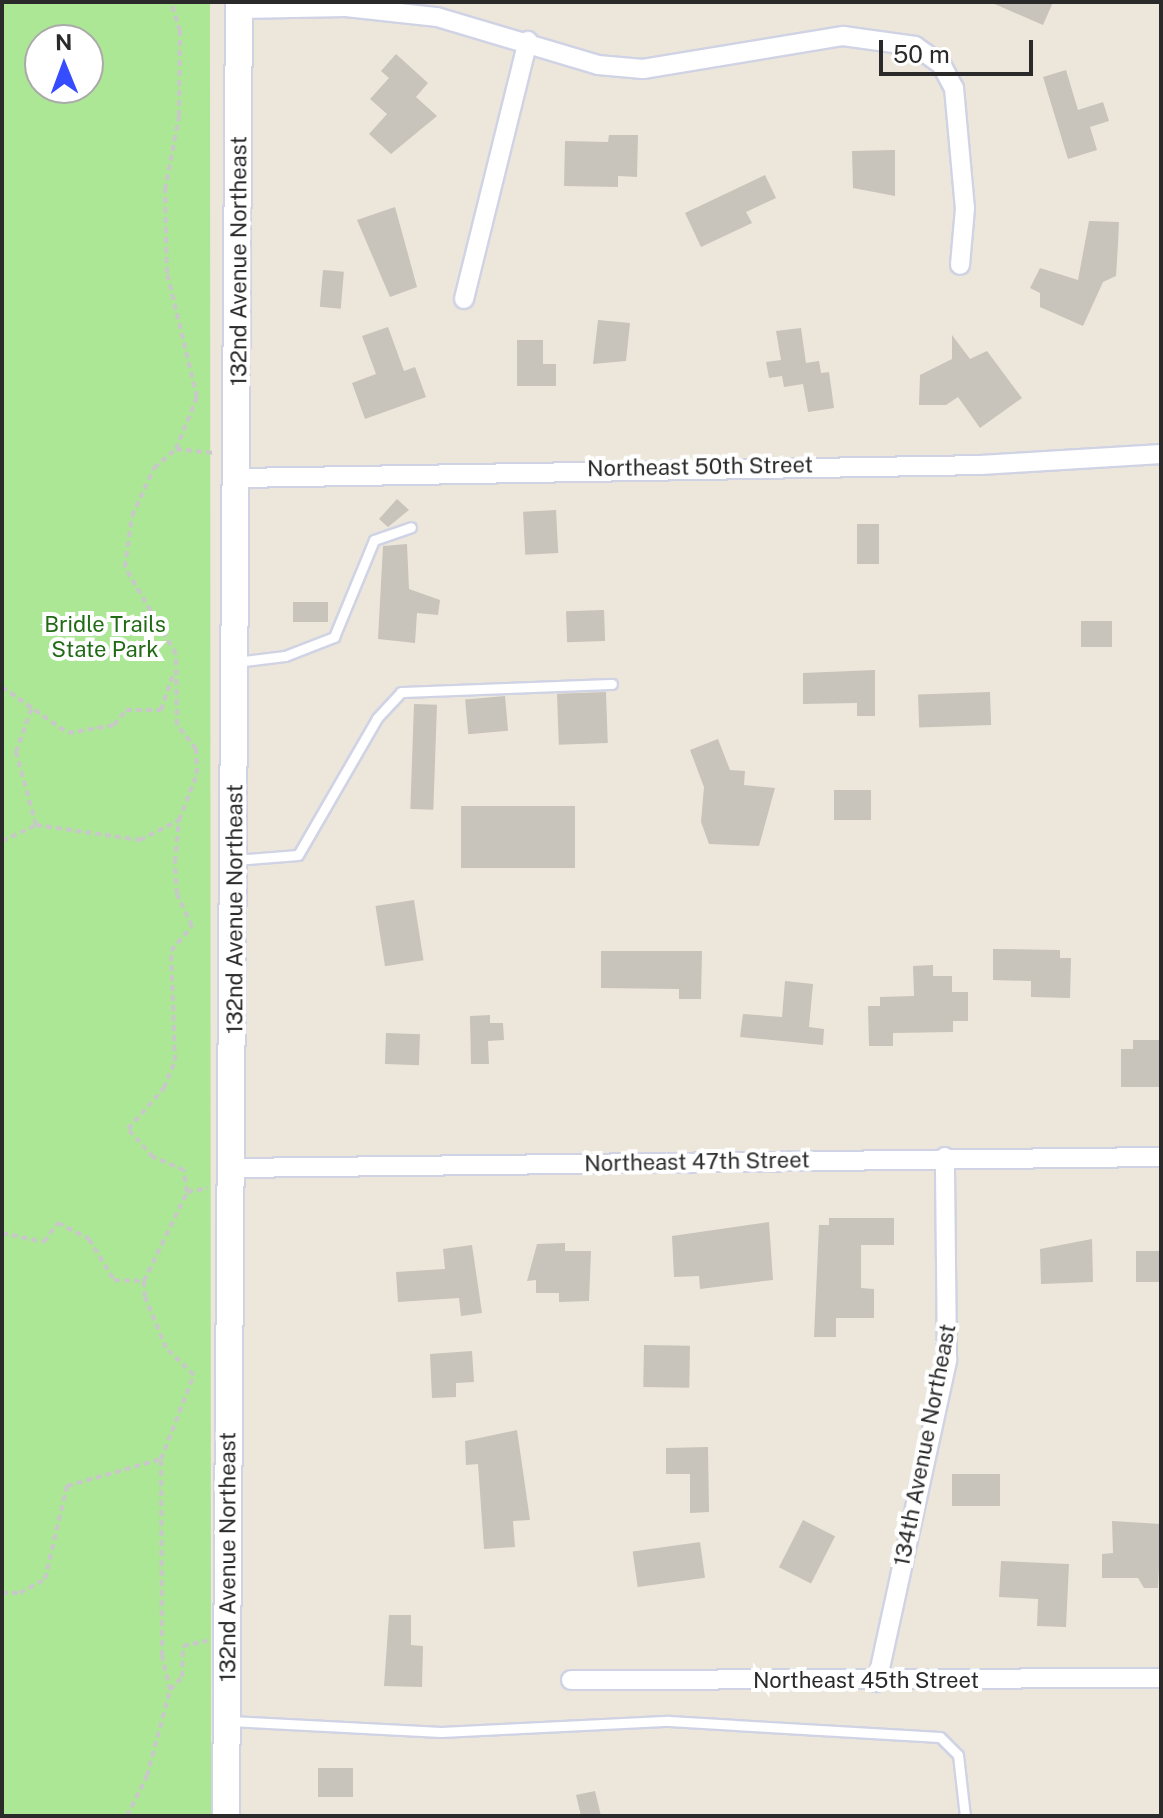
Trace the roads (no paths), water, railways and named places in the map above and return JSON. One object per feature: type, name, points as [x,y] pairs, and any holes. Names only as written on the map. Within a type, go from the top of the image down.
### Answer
[{"type":"street","points":[[239,5],[346,7],[437,17],[528,41],[598,65],[643,69],[843,36],[884,38],[915,46],[941,64],[954,88],[961,140],[960,265]]},
{"type":"street","name":"132nd Avenue Northeast","points":[[226,1816],[239,5]]},
{"type":"street","points":[[464,299],[528,41]]},
{"type":"street","name":"Northeast 50th Street","points":[[238,467],[981,465],[1161,454]]},
{"type":"street","name":"Northeast 47th Street","points":[[233,1168],[945,1157],[1161,1157]]},
{"type":"street","name":"134th Avenue Northeast","points":[[877,1682],[947,1360],[945,1157]]},
{"type":"street","name":"Northeast 45th Street","points":[[571,1680],[877,1682],[1161,1678]]},
{"type":"lane","points":[[236,662],[285,656],[334,637],[374,540],[411,527]]},
{"type":"lane","points":[[235,860],[298,855],[377,718],[401,692],[612,684]]},
{"type":"lane","points":[[226,1721],[441,1732],[669,1721],[940,1737],[958,1755],[965,1816]]},
{"type":"park label","name":"Bridle Trails State Park","points":[[105,636]]}]
